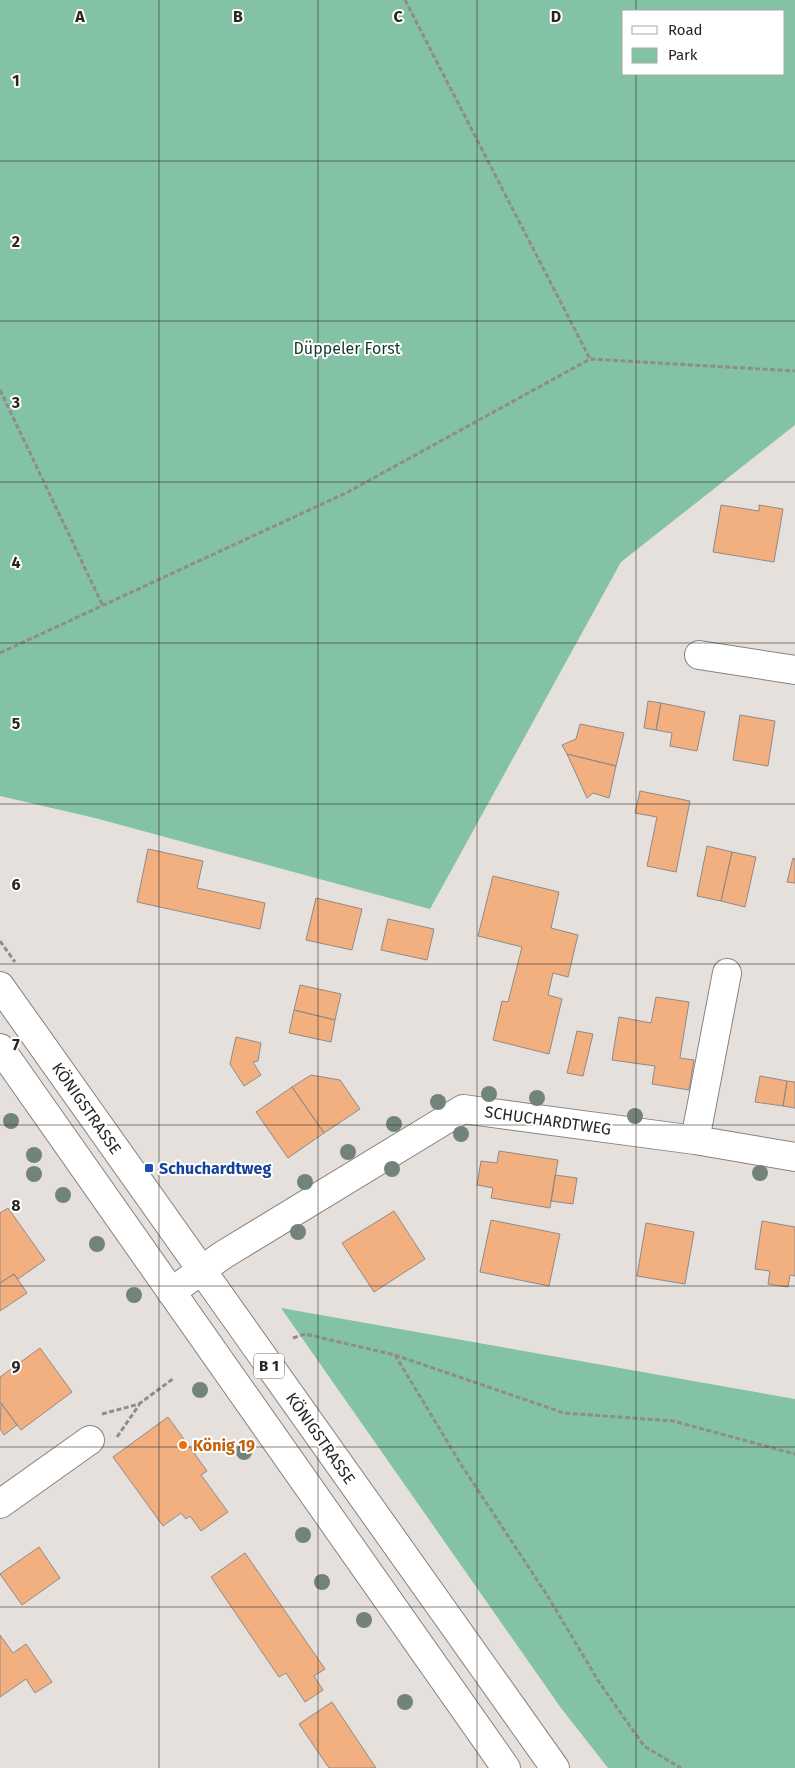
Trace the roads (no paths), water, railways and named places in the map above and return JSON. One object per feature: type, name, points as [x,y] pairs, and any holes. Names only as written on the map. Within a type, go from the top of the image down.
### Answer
[{"type":"main road","points":[[699,655],[795,670]]},
{"type":"main road","points":[[695,1140],[727,973]]},
{"type":"main road","name":"KÖNIGSTRASSE","points":[[0,986],[555,1768]]},
{"type":"main road","name":"B 1","points":[[0,1048],[506,1768]]},
{"type":"main road","name":"SCHUCHARDTWEG","points":[[171,1292],[223,1255],[463,1109],[695,1140],[795,1157]]},
{"type":"main road","points":[[0,1504],[90,1440]]},
{"type":"place","name":"Schuchardtweg","points":[[149,1168]]},
{"type":"place","name":"König 19","points":[[183,1445]]},
{"type":"park label","name":"Düppeler Forst","points":[[347,348]]}]
